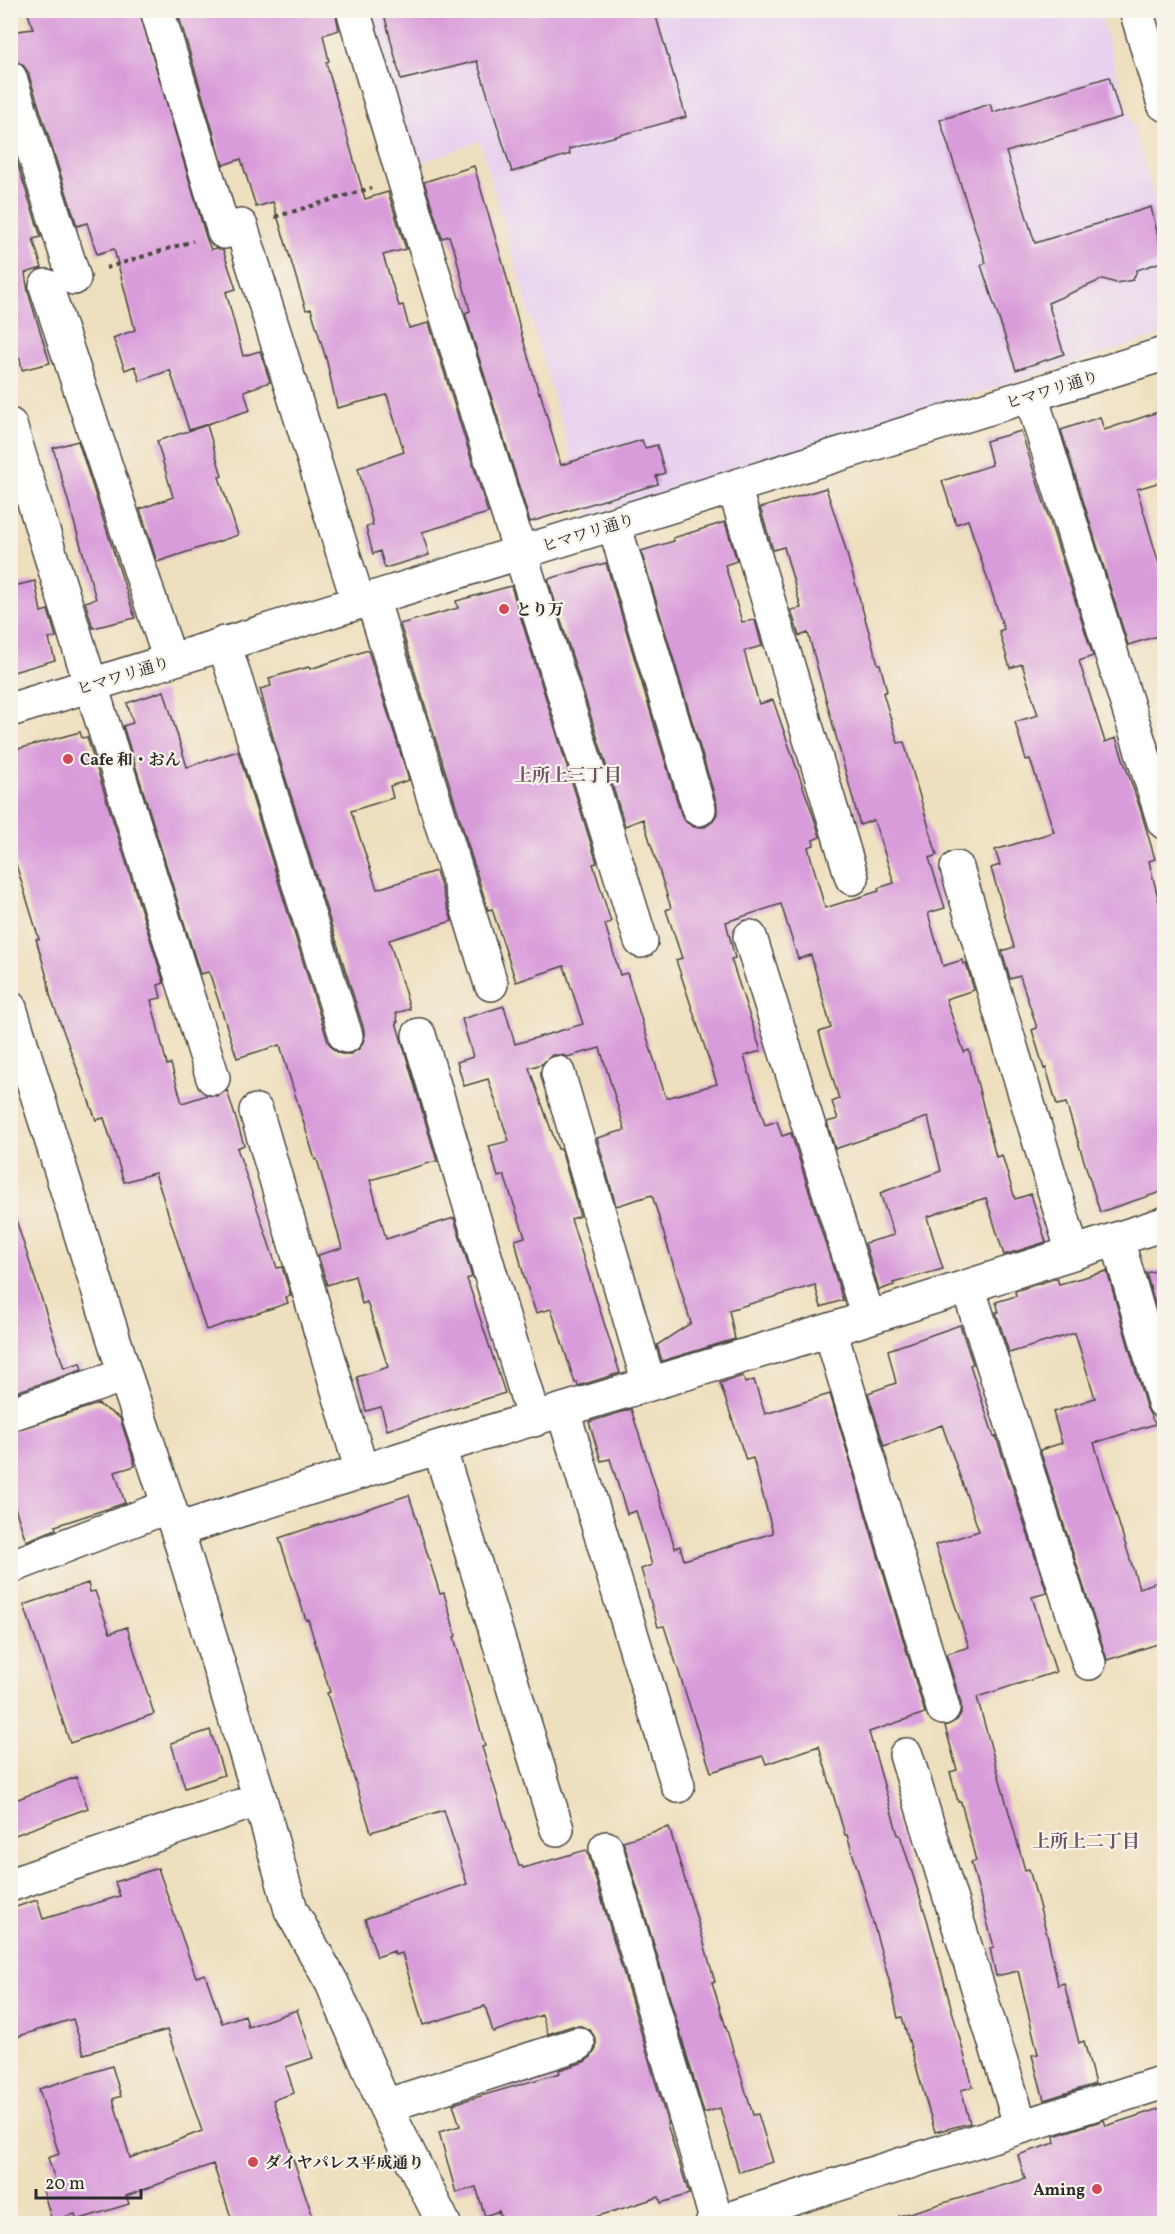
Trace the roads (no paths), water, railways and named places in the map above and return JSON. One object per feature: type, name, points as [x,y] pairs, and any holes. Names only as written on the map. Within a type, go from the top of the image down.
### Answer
[{"type":"street","points":[[157,10],[365,600],[490,984]]},
{"type":"street","points":[[353,10],[640,941]]},
{"type":"street","points":[[1136,10],[1164,104]]},
{"type":"street","points":[[10,78],[60,282],[170,660]]},
{"type":"street","name":"ヒマワリ通り","points":[[10,710],[1164,354]]},
{"type":"street","points":[[1031,396],[1164,822]]},
{"type":"street","points":[[10,425],[213,1078]]},
{"type":"street","points":[[734,487],[852,878]]},
{"type":"street","points":[[614,524],[699,809]]},
{"type":"street","points":[[224,643],[346,1036]]},
{"type":"street","points":[[957,868],[1073,1253]]},
{"type":"street","points":[[750,937],[868,1317]]},
{"type":"street","points":[[10,1008],[125,1375],[173,1518],[260,1799],[291,1910],[332,1983],[385,2106],[444,2223]]},
{"type":"street","points":[[418,1035],[678,1786]]},
{"type":"street","points":[[558,1073],[649,1384]]},
{"type":"street","points":[[256,1112],[363,1472]]},
{"type":"street","points":[[10,1567],[173,1518],[363,1472],[439,1447],[830,1330],[1164,1224]]},
{"type":"street","points":[[1117,1239],[1164,1402]]},
{"type":"street","points":[[968,1287],[1089,1663]]},
{"type":"street","points":[[830,1330],[943,1708]]},
{"type":"street","points":[[10,1414],[125,1375]]},
{"type":"street","points":[[439,1447],[557,1829]]},
{"type":"street","points":[[906,1755],[1021,2127]]},
{"type":"street","points":[[10,1885],[260,1799]]},
{"type":"street","points":[[606,1848],[714,2223],[1164,2082]]},
{"type":"street","points":[[385,2106],[578,2044]]},
{"type":"place","name":"とり万","points":[[504,609]]},
{"type":"place","name":"Cafe 和・おん","points":[[68,759]]},
{"type":"place","name":"ダイヤパレス平成通り","points":[[253,2162]]},
{"type":"place","name":"Aming","points":[[1097,2189]]},
{"type":"district","name":"上所上三丁目","points":[[568,775]]},
{"type":"district","name":"上所上二丁目","points":[[1086,1841]]}]
